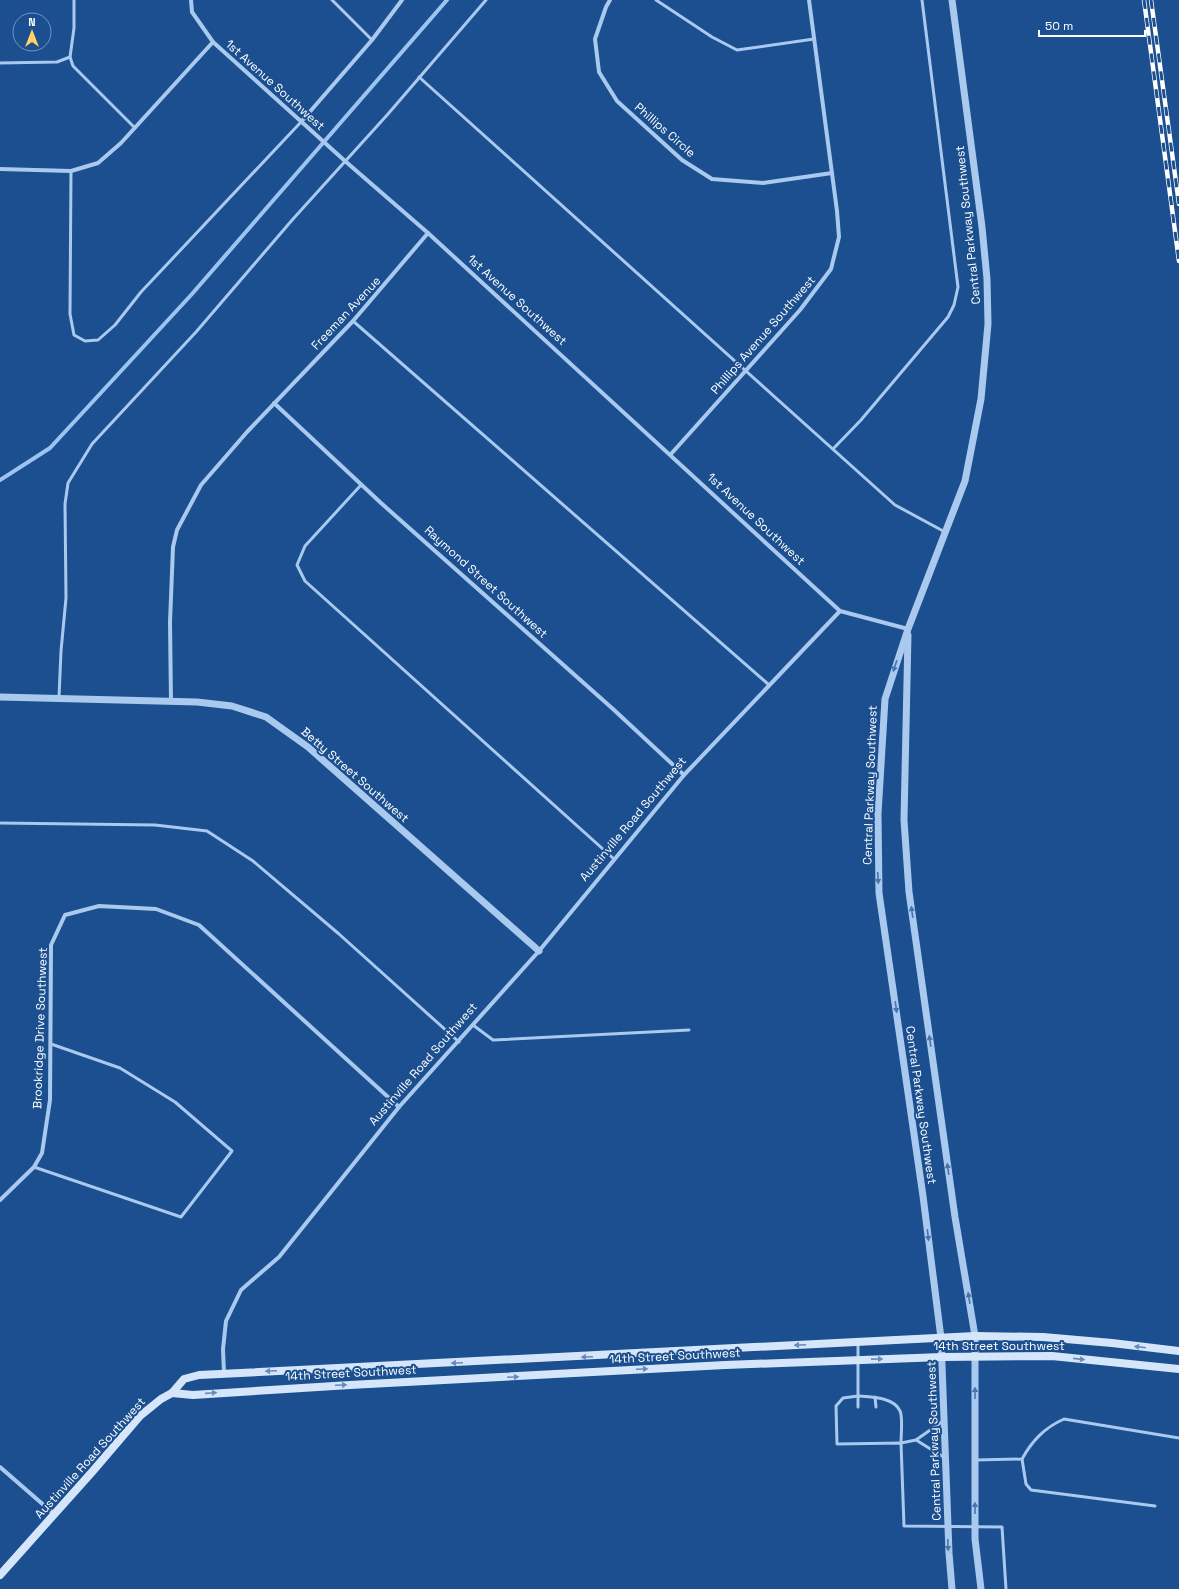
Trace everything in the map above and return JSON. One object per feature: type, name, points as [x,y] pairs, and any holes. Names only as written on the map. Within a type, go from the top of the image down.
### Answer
[{"type":"main road","name":"14th Street Southwest","points":[[224,1373],[975,1336],[1043,1337],[1179,1352]]},
{"type":"main road","name":"14th Street Southwest","points":[[172,1393],[193,1395],[725,1365],[942,1357],[1052,1356],[1179,1369]]},
{"type":"main road","name":"Austinville Road Southwest","points":[[0,1575],[140,1416],[161,1399],[172,1393],[184,1379],[224,1373]]},
{"type":"street","name":"1st Avenue Southwest","points":[[191,0],[192,12],[213,42],[301,122],[428,233],[671,454],[840,611]]},
{"type":"street","points":[[301,122],[372,40],[402,0]]},
{"type":"street","name":"Phillips Circle","points":[[610,0],[594,39],[599,72],[618,101],[682,160],[712,179],[763,183],[832,173]]},
{"type":"street","name":"Phillips Avenue Southwest","points":[[671,454],[747,371],[800,310],[831,269],[839,237],[838,211],[809,0]]},
{"type":"street","name":"Central Parkway Southwest","points":[[952,0],[982,227],[987,278],[988,324],[981,399],[976,431],[965,481],[908,629],[884,698],[877,853],[879,893],[923,1196],[941,1338],[948,1527],[952,1589]]},
{"type":"street","points":[[0,169],[71,171],[98,163],[122,143],[213,42]]},
{"type":"street","name":"Freeman Avenue","points":[[171,702],[170,622],[173,547],[176,530],[201,485],[274,403],[353,321],[428,233]]},
{"type":"street","name":"Raymond Street Southwest","points":[[274,403],[684,775]]},
{"type":"street","points":[[840,611],[908,629]]},
{"type":"street","name":"Austinville Road Southwest","points":[[224,1373],[223,1348],[226,1321],[241,1290],[279,1257],[399,1107],[459,1042],[539,951],[684,775],[768,684],[840,611]]},
{"type":"street","name":"Central Parkway Southwest","points":[[908,629],[904,820],[909,892],[955,1217],[975,1336],[975,1527],[981,1589]]},
{"type":"street","name":"Betty Street Southwest","points":[[0,697],[59,697],[232,706],[266,717],[308,747],[539,951]]},
{"type":"street","name":"Brookridge Drive Southwest","points":[[0,1200],[34,1167],[42,1153],[50,1100],[51,945],[66,915],[98,906],[156,908],[199,925],[399,1107]]},
{"type":"street","points":[[0,1467],[54,1514]]},
{"type":"lane","points":[[74,0],[74,28],[70,57],[73,66],[135,128]]},
{"type":"lane","points":[[332,0],[372,40]]},
{"type":"lane","points":[[59,697],[66,598],[65,504],[68,483],[92,444],[191,338],[293,218],[486,0]]},
{"type":"lane","points":[[656,0],[712,38],[737,50],[814,39]]},
{"type":"lane","points":[[833,450],[861,420],[948,317],[954,305],[958,287],[922,0]]},
{"type":"lane","points":[[0,63],[58,62],[70,57]]},
{"type":"lane","points":[[419,77],[895,505],[946,532]]},
{"type":"lane","points":[[71,171],[70,314],[74,335],[85,341],[98,340],[115,325],[141,292],[301,122]]},
{"type":"lane","points":[[353,321],[768,684]]},
{"type":"lane","points":[[362,484],[305,546],[297,565],[305,581],[614,859]]},
{"type":"lane","points":[[0,823],[155,825],[207,831],[253,860],[339,934],[459,1042]]},
{"type":"lane","points":[[473,1025],[493,1040],[689,1030]]},
{"type":"lane","points":[[34,1167],[181,1217],[232,1151],[175,1102],[120,1068],[51,1044]]},
{"type":"lane","points":[[858,1342],[858,1407]]},
{"type":"lane","points":[[944,1420],[916,1440],[901,1443],[858,1445],[837,1444],[836,1406],[843,1398],[858,1396],[875,1397],[886,1400],[895,1405],[901,1412],[901,1443],[904,1526],[1002,1528],[1006,1589]]},
{"type":"lane","points":[[875,1397],[876,1407]]},
{"type":"lane","points":[[1156,1506],[1031,1490],[1026,1484],[1022,1459],[1040,1435],[1051,1425],[1064,1419],[1179,1438]]},
{"type":"lane","points":[[858,1439],[858,1445]]},
{"type":"lane","points":[[877,1439],[877,1444]]},
{"type":"lane","points":[[916,1440],[945,1458]]},
{"type":"lane","points":[[975,1460],[1022,1459]]},
{"type":"waterway","points":[[0,480],[50,448],[192,294],[447,0]]},
{"type":"railway","points":[[1144,0],[1179,261]]},
{"type":"railway","points":[[1151,0],[1179,204]]}]
